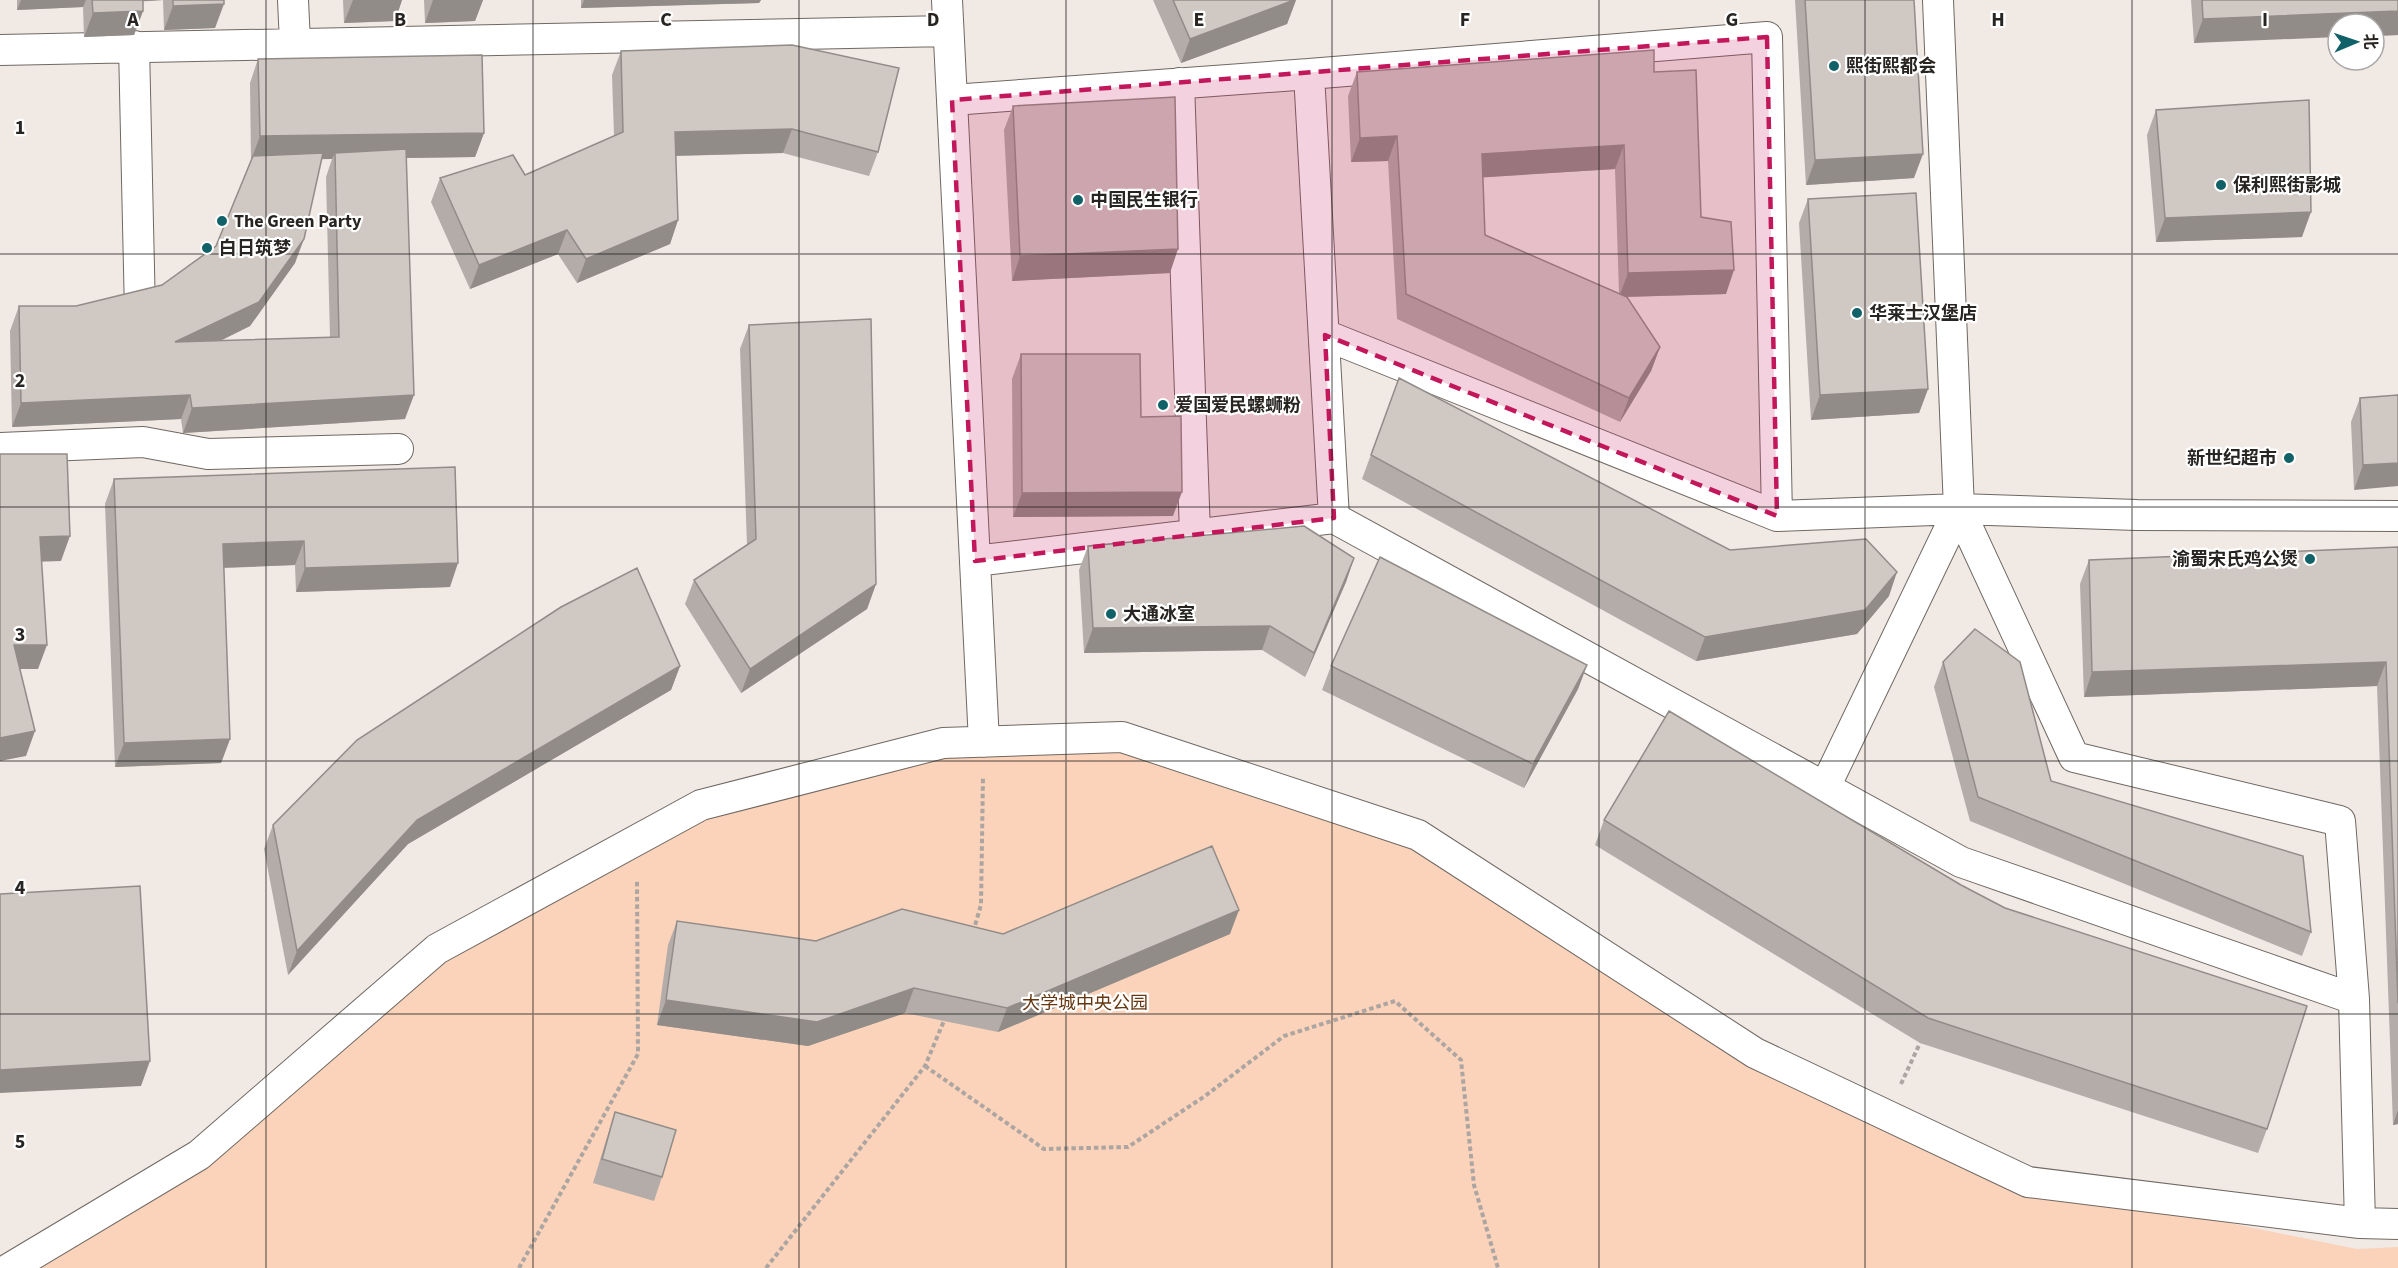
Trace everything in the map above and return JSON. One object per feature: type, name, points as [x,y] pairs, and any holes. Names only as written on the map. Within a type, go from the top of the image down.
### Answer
[{"type":"street","points":[[292,0],[295,43]]},
{"type":"street","points":[[947,0],[984,742]]},
{"type":"street","points":[[1938,0],[1959,510],[2074,757],[2340,821],[2354,999],[2360,1223]]},
{"type":"street","points":[[0,50],[948,31]]},
{"type":"street","points":[[952,100],[1767,37],[1777,516]]},
{"type":"street","points":[[134,46],[140,313]]},
{"type":"street","points":[[1309,74],[1334,518]]},
{"type":"street","points":[[1179,83],[1195,534]]},
{"type":"street","points":[[1325,335],[1777,516],[1959,510],[2137,515],[2398,516]]},
{"type":"street","points":[[0,448],[143,432],[208,454],[398,449]]},
{"type":"street","points":[[1825,787],[1959,510]]},
{"type":"street","points":[[975,561],[1334,518],[1961,861],[2354,999]]},
{"type":"street","points":[[10,1268],[199,1155],[437,949],[701,805],[943,743],[1122,737],[1418,835],[1755,1053],[2028,1182],[2360,1223],[2398,1224]]},
{"type":"path","points":[[972,937],[981,905],[984,742]]},
{"type":"path","points":[[519,1268],[638,1054],[637,841]]},
{"type":"path","points":[[925,1066],[1044,1149],[1128,1147],[1205,1096],[1284,1036],[1395,1001],[1461,1060],[1474,1185],[1498,1268]]},
{"type":"path","points":[[766,1268],[925,1066],[948,1012]]},
{"type":"path","points":[[1888,1115],[1920,1043]]},
{"type":"highlighted area","points":[[1767,37],[1777,516],[1325,335],[1334,518],[975,561],[952,100]]},
{"type":"green space","name":"大学城中央公园","points":[[1122,737],[1418,835],[1755,1053],[2028,1182],[2357,1249],[2398,1247],[2398,1268],[10,1268],[199,1155],[437,949],[701,805],[943,743]]},
{"type":"building","points":[[92,0],[143,0],[143,11],[93,13]]},
{"type":"building","points":[[173,0],[224,0],[224,4],[173,6]]},
{"type":"building","points":[[1173,0],[1294,0],[1190,39]]},
{"type":"building","points":[[1805,0],[1914,0],[1923,154],[1815,160]]},
{"type":"building","points":[[2202,0],[2398,0],[2398,11],[2326,12],[2326,14],[2203,19]]},
{"type":"building","points":[[792,45],[899,68],[878,152],[792,129],[675,132],[678,220],[586,259],[567,230],[479,265],[440,178],[513,155],[525,175],[623,132],[621,51]]},
{"type":"building","points":[[1654,50],[1654,72],[1696,70],[1701,217],[1731,222],[1734,270],[1628,273],[1624,145],[1482,154],[1485,235],[1627,297],[1660,347],[1629,398],[1406,294],[1397,136],[1360,138],[1357,72]]},
{"type":"building","points":[[482,55],[484,133],[260,136],[258,59]]},
{"type":"building","points":[[1175,97],[1178,249],[1020,256],[1013,106]]},
{"type":"building","points":[[2309,100],[2311,212],[2165,218],[2156,110]]},
{"type":"building","points":[[406,149],[414,395],[192,408],[190,395],[21,403],[19,306],[76,306],[162,285],[216,246],[253,156],[323,153],[304,239],[259,302],[175,342],[339,337],[335,153]]},
{"type":"building","points":[[1916,193],[1928,389],[1820,395],[1808,199]]},
{"type":"building","points":[[871,319],[876,584],[750,669],[694,580],[756,539],[749,325]]},
{"type":"building","points":[[1021,354],[1140,354],[1141,417],[1181,416],[1182,492],[1022,493]]},
{"type":"building","points":[[1399,378],[1730,550],[1866,539],[1897,572],[1865,610],[1705,637],[1371,455]]},
{"type":"building","points":[[2398,395],[2398,463],[2363,465],[2360,398]]},
{"type":"building","points":[[0,454],[67,454],[70,536],[40,537],[47,645],[14,645],[35,731],[0,738]]},
{"type":"building","points":[[455,467],[458,563],[305,568],[304,541],[223,544],[230,739],[124,743],[114,479]]},
{"type":"building","points":[[1304,526],[1354,558],[1314,653],[1270,626],[1093,628],[1088,546]]},
{"type":"building","points":[[2398,547],[2398,1003],[2386,662],[2092,672],[2089,560]]},
{"type":"building","points":[[1380,557],[1587,665],[1533,764],[1331,666]]},
{"type":"building","points":[[637,568],[680,666],[417,820],[297,951],[273,825],[357,740],[561,607]]},
{"type":"building","points":[[1975,629],[2020,662],[2051,781],[2303,856],[2311,932],[1978,797],[1943,662]]},
{"type":"building","points":[[1669,711],[1961,885],[2005,908],[2307,1006],[2267,1129],[1928,1018],[1604,820]]},
{"type":"building","points":[[1212,846],[1239,910],[1007,1008],[914,988],[817,1022],[666,1000],[677,921],[816,941],[902,909],[1003,934]]},
{"type":"building","points":[[140,886],[150,1061],[0,1070],[0,894]]},
{"type":"building","points":[[615,1112],[676,1130],[662,1177],[602,1159]]},
{"type":"place","name":"熙街熙都会","points":[[1834,66]]},
{"type":"place","name":"保利熙街影城","points":[[2221,185]]},
{"type":"place","name":"中国民生银行","points":[[1078,200]]},
{"type":"place","name":"The Green Party","points":[[222,221]]},
{"type":"place","name":"白日筑梦","points":[[207,248]]},
{"type":"place","name":"华莱士汉堡店","points":[[1857,313]]},
{"type":"place","name":"爱国爱民螺蛳粉","points":[[1163,405]]},
{"type":"place","name":"新世纪超市","points":[[2289,458]]},
{"type":"place","name":"渝蜀宋氏鸡公煲","points":[[2310,559]]},
{"type":"place","name":"大通冰室","points":[[1111,614]]}]
